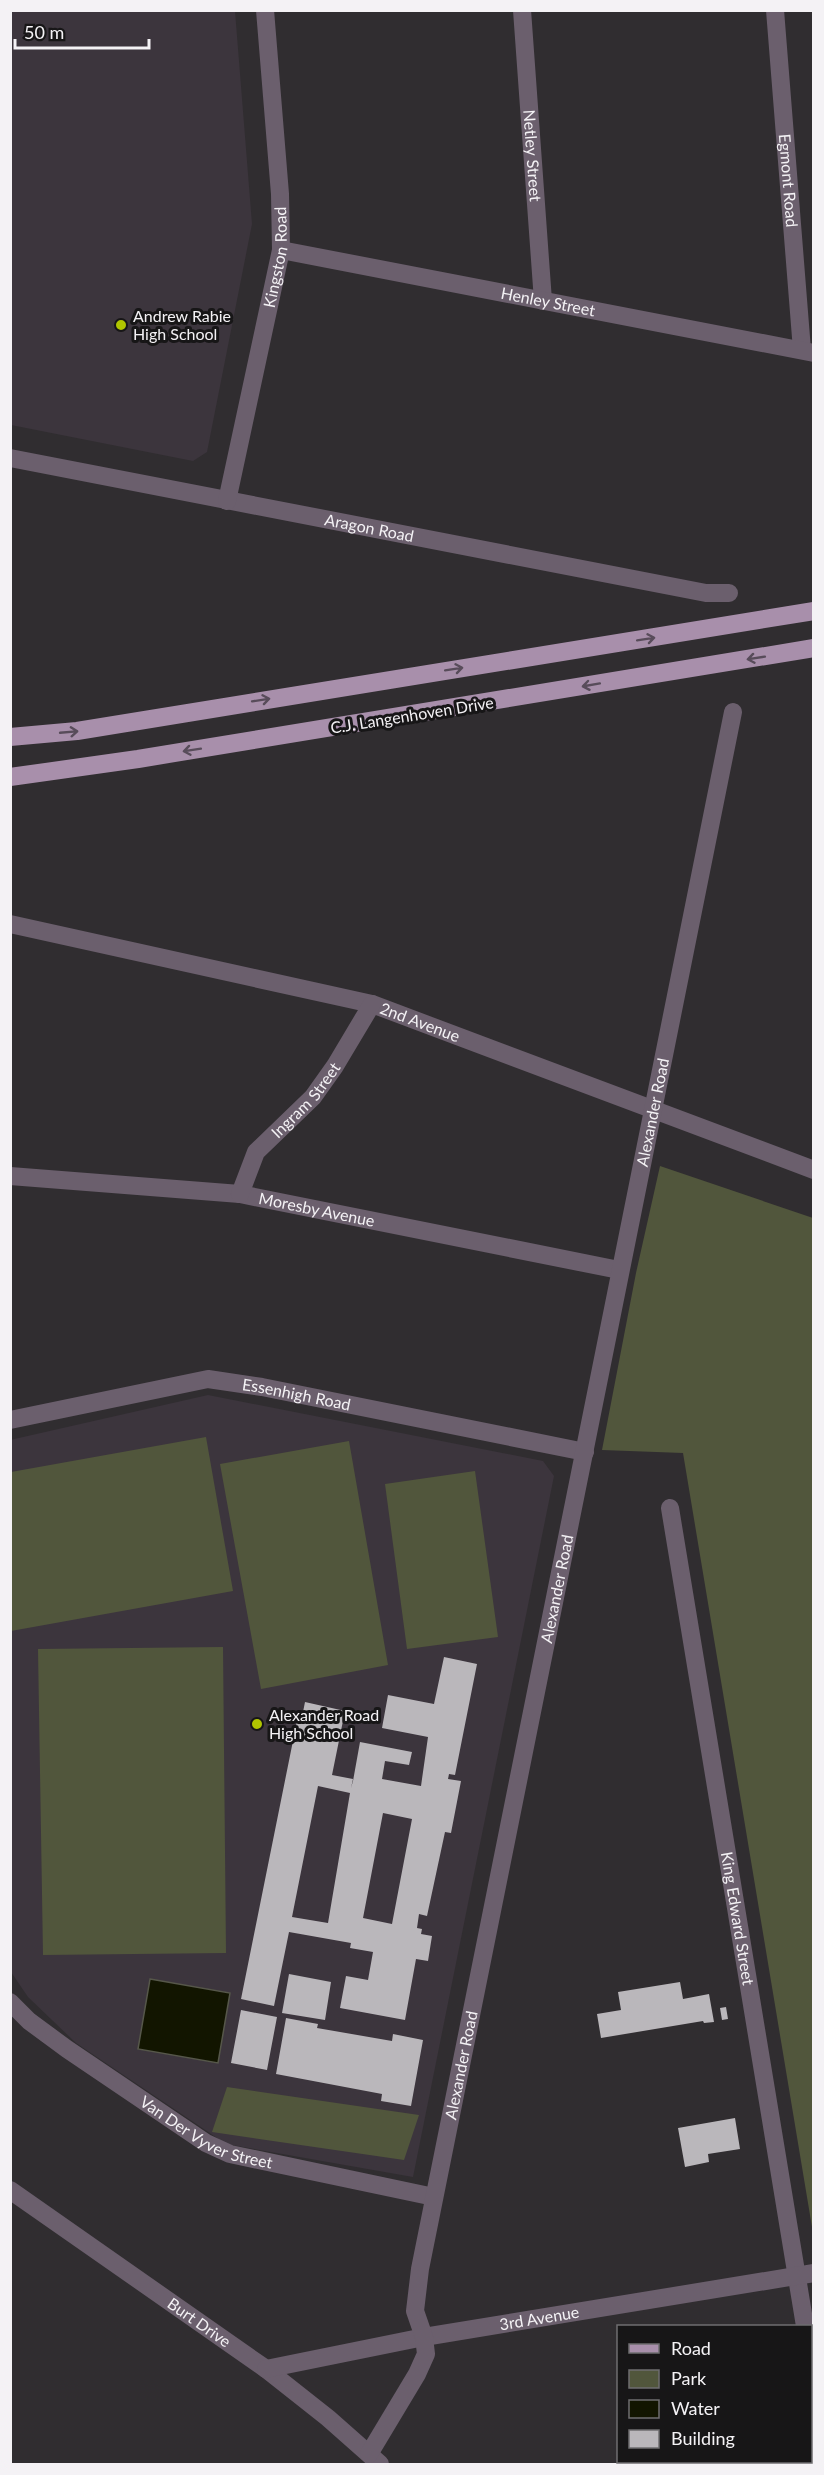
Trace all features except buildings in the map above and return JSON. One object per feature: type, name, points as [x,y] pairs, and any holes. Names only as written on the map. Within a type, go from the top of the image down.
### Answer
[{"type":"main road","points":[[10,737],[78,731],[813,611]]},
{"type":"main road","name":"C.J. Langenhoven Drive","points":[[10,777],[150,757],[813,648]]},
{"type":"street","name":"Kingston Road","points":[[227,501],[281,250],[280,194],[265,10]]},
{"type":"street","name":"Netley Street","points":[[522,10],[543,301]]},
{"type":"street","name":"Egmont Road","points":[[775,10],[808,351]]},
{"type":"street","name":"Henley Street","points":[[281,250],[808,351]]},
{"type":"street","name":"Aragon Road","points":[[10,458],[706,593],[729,592]]},
{"type":"street","name":"Alexander Road","points":[[374,2459],[426,2354],[424,2337],[415,2311],[415,2299],[733,712]]},
{"type":"street","name":"2nd Avenue","points":[[10,924],[372,1004],[813,1170]]},
{"type":"street","name":"Ingram Street","points":[[240,1194],[256,1152],[313,1097],[335,1066],[372,1004]]},
{"type":"street","name":"Moresby Avenue","points":[[10,1176],[240,1194],[620,1270]]},
{"type":"street","name":"Essenhigh Road","points":[[10,1420],[208,1379],[262,1387],[585,1452]]},
{"type":"street","name":"King Edward Street","points":[[670,1508],[805,2274],[805,2325]]},
{"type":"street","name":"Van Der Vyver Street","points":[[10,2002],[29,2021],[67,2049],[187,2131],[222,2150],[249,2160],[434,2198]]},
{"type":"street","name":"Burt Drive","points":[[10,2190],[266,2369],[374,2459]]},
{"type":"street","name":"3rd Avenue","points":[[266,2369],[424,2337],[805,2274]]},
{"type":"shaded area","name":"Andrew Rabie High School","points":[[10,11],[235,11],[252,224],[207,452],[193,461],[11,425]]},
{"type":"shaded area","name":"Alexander Road High School","points":[[208,1395],[543,1461],[554,1476],[413,2177],[226,2144],[76,2043],[28,1997],[11,1972],[10,1440]]},
{"type":"green space","points":[[660,1166],[813,1218],[813,2233],[683,1453],[602,1450],[636,1273]]},
{"type":"green space","points":[[206,1437],[233,1591],[11,1631],[11,1472]]},
{"type":"green space","points":[[349,1441],[388,1665],[261,1689],[220,1464]]},
{"type":"green space","points":[[475,1471],[498,1637],[407,1649],[385,1484]]},
{"type":"green space","points":[[223,1647],[226,1953],[43,1955],[38,1649]]},
{"type":"green space","points":[[227,2087],[419,2115],[404,2160],[212,2132]]},
{"type":"water","points":[[150,1979],[230,1993],[218,2063],[138,2049]]},
{"type":"place","name":"Andrew Rabie High School","points":[[121,325]]},
{"type":"place","name":"Alexander Road High School","points":[[257,1724]]}]
